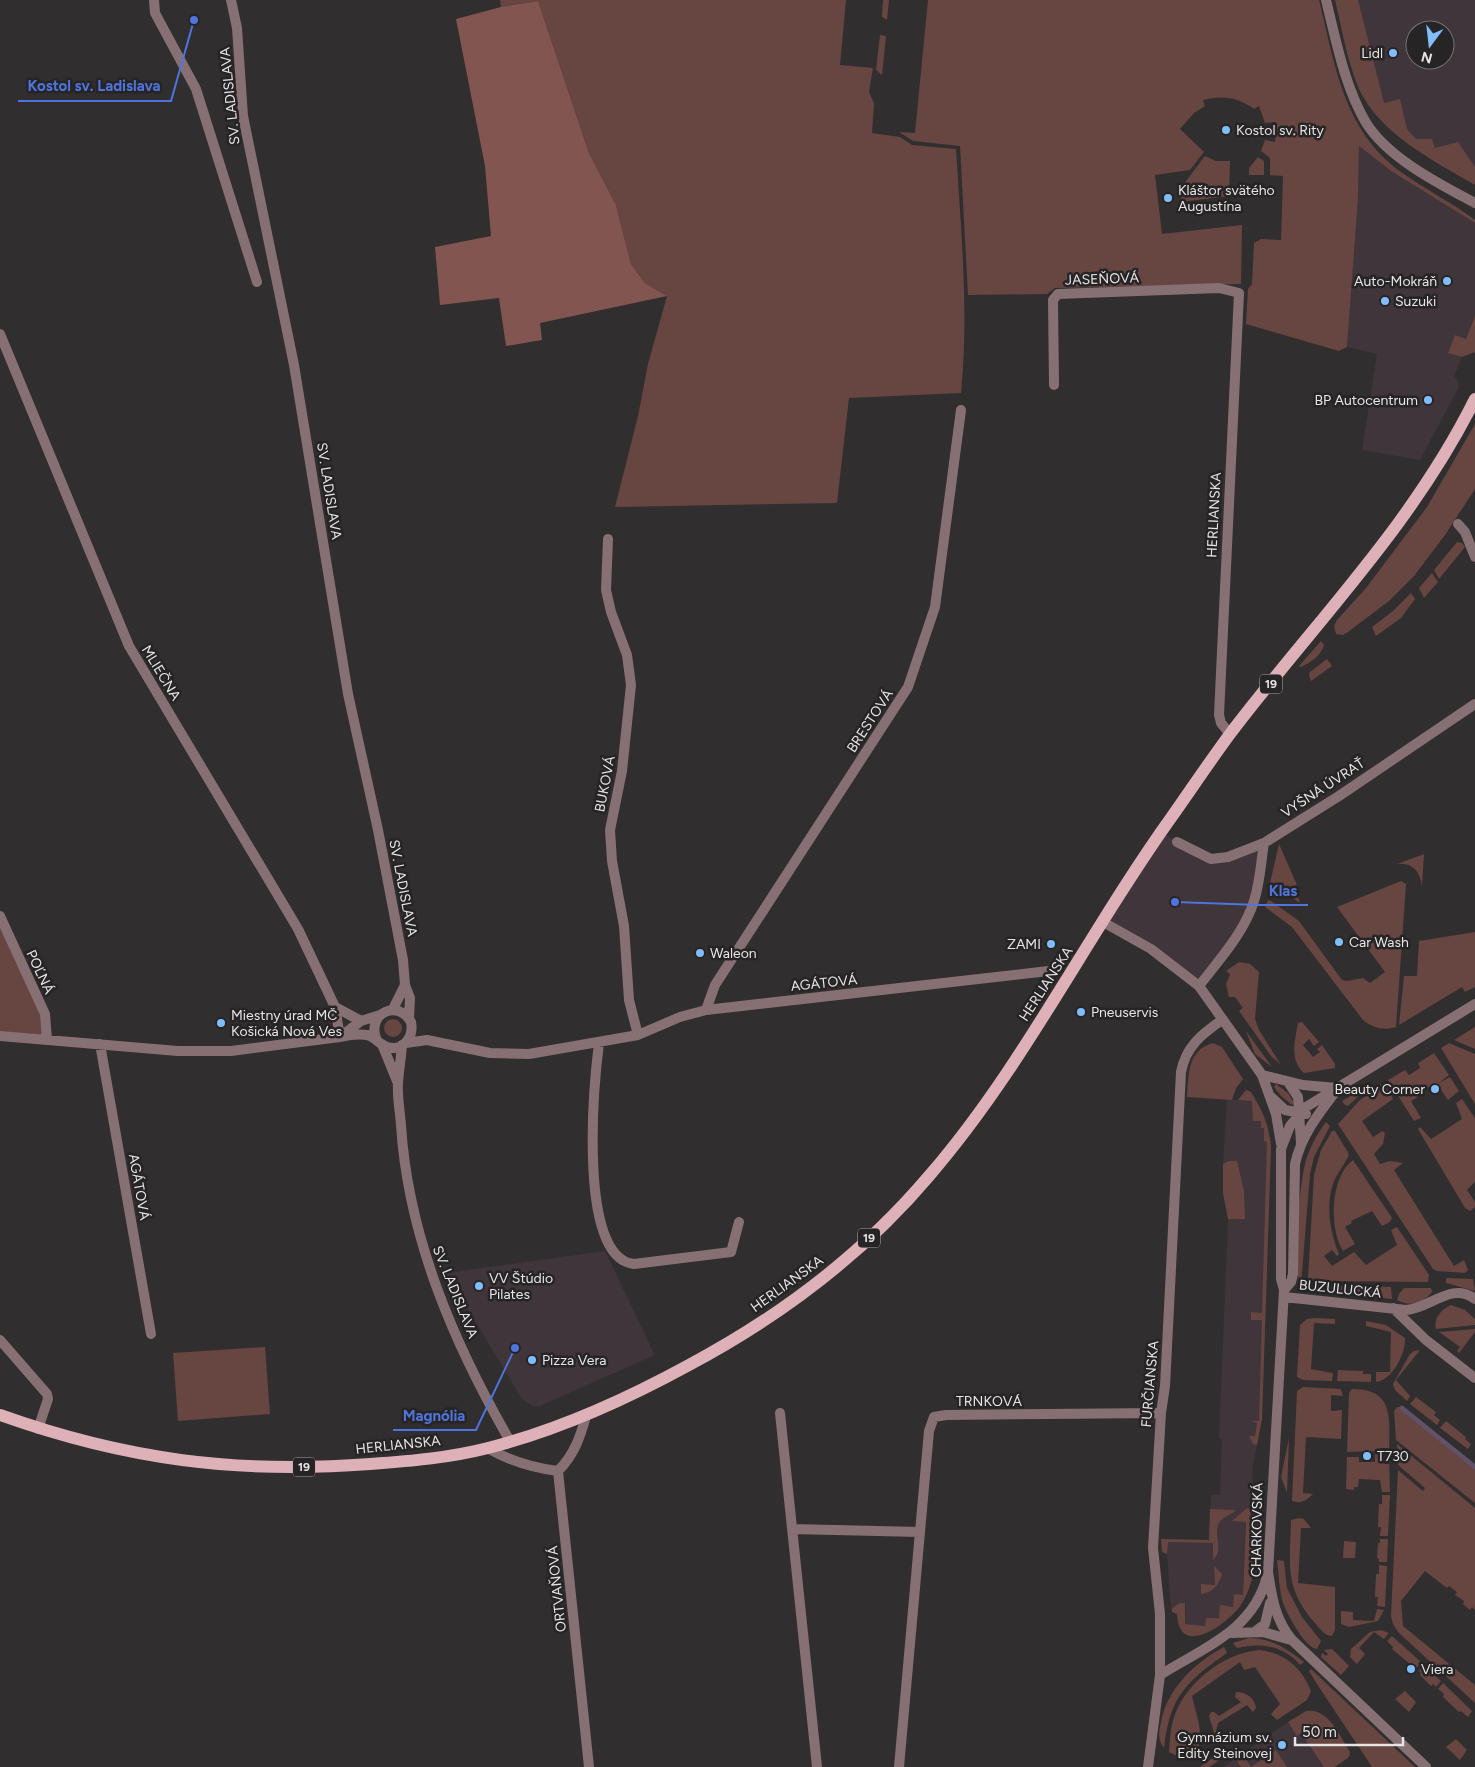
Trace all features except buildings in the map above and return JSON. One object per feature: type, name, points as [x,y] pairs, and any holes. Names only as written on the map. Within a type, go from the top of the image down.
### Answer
[{"type":"main road","name":"HERLIANSKA","points":[[38,1429],[121,1451],[187,1462],[266,1468],[338,1466],[434,1458],[486,1448],[586,1416],[724,1347],[827,1275],[878,1230],[927,1179],[973,1122],[1161,832],[1230,734],[1393,534],[1442,459],[1475,399]]},
{"type":"main road","name":"19","points":[[0,1415],[38,1429]]},
{"type":"street","name":"SV. LADISLAVA","points":[[154,0],[155,13],[196,89],[257,282]]},
{"type":"street","name":"SV. LADISLAVA","points":[[231,0],[237,28],[243,116],[294,365],[348,694],[378,830],[403,960],[405,985],[410,998],[411,1023]]},
{"type":"street","points":[[1326,0],[1347,77],[1365,120],[1377,136],[1392,150],[1424,173],[1475,203]]},
{"type":"street","points":[[1460,195],[1475,198]]},
{"type":"street","name":"JASEŇOVÁ","points":[[1054,385],[1053,300],[1058,294],[1219,288],[1239,293]]},
{"type":"street","name":"HERLIANSKA","points":[[1230,734],[1219,715],[1239,293]]},
{"type":"street","name":"MLIEČNA","points":[[0,334],[129,646],[298,928],[335,1007],[340,1037]]},
{"type":"street","name":"BRESTOVÁ","points":[[706,1010],[714,985],[908,688],[934,607],[962,410]]},
{"type":"street","points":[[1458,524],[1465,532],[1475,557]]},
{"type":"street","name":"BUKOVÁ","points":[[608,540],[606,590],[611,612],[628,655],[631,685],[622,771],[610,830],[612,861],[624,926],[629,1000],[638,1035]]},
{"type":"street","name":"VYŠNÁ ÚVRAŤ","points":[[1178,842],[1211,859],[1228,857],[1264,843],[1339,796],[1475,704]]},
{"type":"street","points":[[1199,986],[1236,937],[1248,916],[1257,888],[1264,843]]},
{"type":"street","name":"POĽNÁ","points":[[0,916],[44,1014],[47,1040]]},
{"type":"street","points":[[1103,922],[1151,949],[1175,965],[1199,986],[1262,1075],[1271,1096],[1279,1127],[1281,1150]]},
{"type":"street","name":"AGÁTOVÁ","points":[[427,1040],[490,1053],[520,1054],[599,1043],[638,1035],[680,1017],[706,1010],[1057,970]]},
{"type":"street","points":[[393,1010],[405,985]]},
{"type":"street","points":[[1262,1075],[1288,1082],[1338,1088],[1475,1004]]},
{"type":"street","points":[[335,1007],[361,1021]]},
{"type":"street","points":[[340,1037],[361,1021],[393,1010],[401,1011],[427,1040]]},
{"type":"street","points":[[380,1015],[374,1026],[398,1084]]},
{"type":"street","name":"FURČIANSKA","points":[[1148,1767],[1160,1675],[1160,1614],[1153,1548],[1161,1413],[1165,1386],[1181,1072],[1184,1057],[1192,1044],[1222,1020]]},
{"type":"street","points":[[398,1084],[404,1044],[411,1036],[411,1023]]},
{"type":"street","points":[[0,1036],[178,1050],[231,1051],[356,1034],[379,1041],[390,1047],[427,1040]]},
{"type":"street","points":[[599,1043],[593,1119],[594,1185],[598,1217],[617,1255],[624,1262],[634,1264],[731,1252],[740,1222]]},
{"type":"street","name":"AGÁTOVÁ","points":[[100,1044],[151,1334]]},
{"type":"street","points":[[1288,1082],[1298,1097],[1301,1114],[1302,1144]]},
{"type":"street","name":"SV. LADISLAVA","points":[[398,1084],[402,1156],[424,1255],[482,1392],[510,1441]]},
{"type":"street","name":"CHARKOVSKÁ","points":[[1284,1294],[1293,1274],[1295,1164],[1302,1144],[1322,1110],[1338,1088]]},
{"type":"street","name":"CHARKOVSKÁ","points":[[1338,1088],[1315,1100],[1301,1114],[1287,1132],[1281,1150],[1281,1264],[1284,1294],[1268,1572],[1271,1597],[1281,1626],[1292,1640],[1426,1767]]},
{"type":"street","points":[[1271,1096],[1285,1110],[1301,1114],[1322,1110]]},
{"type":"street","name":"BUZULUCKÁ","points":[[1284,1294],[1394,1308],[1418,1308],[1447,1294],[1457,1292],[1475,1299]]},
{"type":"street","name":"BUZULUCKÁ","points":[[1394,1308],[1426,1340],[1475,1378]]},
{"type":"street","points":[[0,1340],[47,1394],[48,1399],[38,1429]]},
{"type":"street","points":[[780,1413],[817,1767]]},
{"type":"street","name":"TRNKOVÁ","points":[[899,1767],[929,1430],[934,1417],[946,1415],[1161,1413]]},
{"type":"street","points":[[486,1448],[508,1460],[558,1471],[572,1456],[586,1416]]},
{"type":"street","name":"ORTVAŇOVÁ","points":[[558,1471],[589,1767]]},
{"type":"street","points":[[792,1529],[920,1532]]},
{"type":"street","points":[[1160,1675],[1232,1633],[1249,1615],[1262,1592],[1268,1572]]},
{"type":"street","points":[[1256,1631],[1265,1624],[1271,1597]]},
{"type":"street","points":[[1249,1615],[1257,1613],[1268,1616],[1281,1626]]},
{"type":"street","points":[[1232,1633],[1256,1631],[1276,1634],[1292,1640]]},
{"type":"shaded area","points":[[500,0],[846,0],[840,65],[873,68],[869,92],[874,103],[872,133],[900,137],[912,145],[956,149],[964,302],[961,393],[849,398],[837,503],[615,507],[638,416],[648,364],[667,296],[645,283],[631,264],[616,205],[589,153],[538,1],[501,7]]},
{"type":"shaded area","points":[[883,0],[889,0],[887,20],[882,17]]},
{"type":"shaded area","points":[[928,0],[1319,0],[1330,48],[1344,94],[1366,136],[1381,155],[1401,172],[1466,213],[1475,220],[1475,223],[1391,171],[1359,146],[1358,199],[1347,347],[1339,351],[1246,324],[1248,289],[1252,284],[1254,243],[1261,239],[1281,240],[1283,176],[1270,175],[1270,158],[1261,151],[1265,140],[1275,142],[1276,122],[1265,123],[1259,106],[1254,109],[1230,98],[1210,98],[1203,100],[1205,106],[1194,113],[1180,129],[1204,152],[1190,170],[1155,175],[1162,234],[1242,225],[1241,284],[1055,288],[1047,294],[968,295],[960,146],[913,141],[899,132],[915,133]]},
{"type":"shaded area","points":[[1335,0],[1358,0],[1384,103],[1400,99],[1407,129],[1416,139],[1432,139],[1435,148],[1458,142],[1475,167],[1475,185],[1410,145],[1394,133],[1368,105],[1359,89],[1351,67]]},
{"type":"shaded area","points":[[1344,0],[1475,0],[1475,185],[1390,130]]},
{"type":"shaded area","points":[[538,1],[589,153],[616,205],[631,264],[645,283],[667,296],[540,323],[542,340],[506,346],[499,298],[440,305],[435,247],[491,236],[485,166],[456,19],[501,7]]},
{"type":"shaded area","points":[[880,35],[886,36],[882,75],[876,70]]},
{"type":"shaded area","points":[[1359,146],[1391,171],[1475,223],[1475,328],[1454,376],[1458,381],[1459,387],[1420,460],[1362,450],[1377,354],[1347,347],[1358,199]]},
{"type":"shaded area","points":[[1205,156],[1216,161],[1230,161],[1229,196],[1181,202],[1180,189]]},
{"type":"shaded area","points":[[1258,157],[1264,161],[1264,175],[1249,175],[1249,168]]},
{"type":"shaded area","points":[[1475,316],[1475,352],[1462,357],[1448,353],[1455,335],[1466,339]]},
{"type":"shaded area","points":[[1475,424],[1475,489],[1445,535],[1414,576],[1389,601],[1348,632],[1343,635],[1336,634],[1334,626],[1337,620],[1366,588],[1427,507]]},
{"type":"shaded area","points":[[1457,542],[1462,543],[1465,547],[1439,579],[1434,570]]},
{"type":"shaded area","points":[[1432,573],[1438,582],[1424,598],[1419,588]]},
{"type":"shaded area","points":[[1411,593],[1415,599],[1401,618],[1376,636],[1372,627],[1393,611]]},
{"type":"shaded area","points":[[1321,641],[1324,645],[1318,656],[1305,665],[1299,666]]},
{"type":"shaded area","points":[[1327,659],[1332,666],[1311,681],[1310,672]]},
{"type":"shaded area","points":[[1161,832],[1204,858],[1264,843],[1254,902],[1199,986],[1103,922]]},
{"type":"shaded area","points":[[1279,844],[1297,885],[1295,886],[1300,903],[1270,883]]},
{"type":"shaded area","points":[[1424,854],[1422,886],[1417,872],[1411,866],[1397,864]]},
{"type":"shaded area","points":[[1401,881],[1406,884],[1396,1027],[1383,1029],[1363,1020],[1292,927],[1265,907],[1268,900],[1271,901],[1299,921],[1342,980],[1363,978],[1370,983],[1385,972],[1337,907]]},
{"type":"shaded area","points":[[0,917],[44,1015],[47,1040],[0,1036]]},
{"type":"shaded area","points":[[1475,932],[1475,987],[1465,992],[1462,987],[1399,1025],[1404,976],[1417,976],[1419,941]]},
{"type":"shaded area","points":[[1239,962],[1250,964],[1259,972],[1255,1019],[1259,1030],[1281,1065],[1271,1056],[1239,1011],[1243,1008],[1235,997],[1229,997],[1226,984],[1230,974],[1226,971]]},
{"type":"shaded area","points":[[393,1019],[399,1022],[402,1028],[399,1034],[393,1037],[387,1034],[384,1028],[387,1022]]},
{"type":"shaded area","points":[[1302,1022],[1319,1042],[1314,1046],[1309,1039],[1303,1045],[1313,1057],[1320,1052],[1317,1049],[1322,1045],[1335,1064],[1335,1068],[1304,1073],[1299,1068],[1294,1050],[1298,1023]]},
{"type":"shaded area","points":[[1475,1027],[1475,1049],[1454,1040]]},
{"type":"shaded area","points":[[1246,1031],[1272,1067],[1255,1054]]},
{"type":"shaded area","points":[[1213,1043],[1222,1047],[1243,1079],[1236,1088],[1232,1100],[1187,1097],[1189,1072],[1194,1057],[1204,1046]]},
{"type":"shaded area","points":[[1449,1043],[1475,1054],[1475,1104],[1441,1048]]},
{"type":"shaded area","points":[[1434,1053],[1449,1075],[1431,1089],[1430,1086],[1411,1101],[1421,1118],[1414,1121],[1388,1080],[1405,1070],[1409,1075],[1420,1068],[1418,1063]]},
{"type":"shaded area","points":[[1450,1077],[1459,1091],[1448,1100],[1437,1084]]},
{"type":"shaded area","points":[[1276,1084],[1288,1093],[1294,1103],[1292,1105],[1274,1087]]},
{"type":"shaded area","points":[[1381,1084],[1385,1086],[1393,1099],[1362,1121],[1373,1137],[1382,1131],[1385,1133],[1383,1144],[1374,1154],[1380,1164],[1390,1161],[1403,1163],[1394,1170],[1454,1266],[1464,1260],[1468,1270],[1465,1273],[1433,1269],[1338,1124],[1359,1101]]},
{"type":"shaded area","points":[[1370,1085],[1348,1106],[1342,1101]]},
{"type":"shaded area","points":[[1246,1090],[1251,1092],[1262,1111],[1268,1125],[1271,1147],[1262,1419],[1253,1466],[1251,1522],[1246,1522],[1243,1595],[1233,1607],[1206,1626],[1184,1624],[1186,1605],[1183,1602],[1171,1610],[1167,1555],[1162,1552],[1161,1539],[1209,1540],[1211,1495],[1220,1495],[1222,1439],[1219,1438],[1228,1219],[1223,1193],[1227,1099],[1238,1100]]},
{"type":"shaded area","points":[[1246,1090],[1251,1092],[1262,1112],[1269,1132],[1271,1147],[1262,1419],[1257,1445],[1253,1444],[1249,1436],[1255,1436],[1257,1423],[1251,1421],[1259,1421],[1262,1320],[1251,1320],[1251,1312],[1262,1313],[1267,1142],[1264,1141],[1264,1128],[1261,1128],[1261,1121],[1253,1121],[1252,1101],[1238,1100]]},
{"type":"shaded area","points":[[1462,1099],[1475,1118],[1475,1182],[1467,1190],[1475,1202],[1475,1207],[1470,1211],[1465,1208],[1418,1129],[1420,1127],[1431,1139],[1462,1119],[1456,1103]]},
{"type":"shaded area","points":[[1326,1122],[1330,1126],[1314,1157],[1310,1174],[1301,1285],[1298,1276],[1297,1243],[1301,1186],[1306,1160],[1314,1140]]},
{"type":"shaded area","points":[[1332,1131],[1335,1131],[1349,1154],[1334,1181],[1329,1208],[1333,1237],[1339,1254],[1337,1256],[1332,1250],[1324,1256],[1332,1266],[1354,1252],[1366,1265],[1397,1245],[1391,1230],[1397,1227],[1429,1275],[1428,1282],[1314,1281],[1308,1279],[1314,1175],[1321,1150]]},
{"type":"shaded area","points":[[1353,1160],[1392,1218],[1390,1222],[1382,1226],[1372,1211],[1351,1221],[1352,1223],[1345,1227],[1355,1244],[1343,1251],[1335,1230],[1334,1204],[1340,1178],[1345,1168]]},
{"type":"shaded area","points":[[1229,1161],[1237,1161],[1244,1191],[1245,1219],[1228,1219],[1223,1193],[1223,1164]]},
{"type":"shaded area","points":[[605,1251],[655,1355],[540,1406],[533,1406],[522,1399],[446,1273]]},
{"type":"shaded area","points":[[1446,1278],[1473,1279],[1475,1291],[1446,1283]]},
{"type":"shaded area","points":[[1316,1285],[1391,1287],[1392,1299],[1310,1291]]},
{"type":"shaded area","points":[[1404,1288],[1431,1288],[1432,1292],[1420,1302],[1411,1304],[1397,1300]]},
{"type":"shaded area","points":[[1451,1305],[1465,1310],[1475,1319],[1475,1325],[1436,1329],[1435,1325],[1439,1314]]},
{"type":"shaded area","points":[[1307,1319],[1335,1319],[1335,1324],[1314,1323],[1311,1369],[1333,1373],[1332,1381],[1303,1380],[1297,1377],[1300,1325]]},
{"type":"shaded area","points":[[1366,1321],[1386,1325],[1405,1338],[1403,1351],[1397,1365],[1387,1377],[1376,1382],[1376,1372],[1390,1372],[1391,1332],[1366,1326]]},
{"type":"shaded area","points":[[1475,1329],[1475,1332],[1459,1353],[1457,1351],[1460,1347],[1439,1332]]},
{"type":"shaded area","points":[[265,1347],[270,1414],[178,1421],[173,1353]]},
{"type":"shaded area","points":[[1420,1350],[1396,1380],[1410,1396],[1407,1401],[1395,1390],[1393,1384],[1410,1354]]},
{"type":"shaded area","points":[[1338,1370],[1363,1371],[1363,1374],[1371,1374],[1371,1382],[1337,1381]]},
{"type":"shaded area","points":[[1303,1387],[1341,1389],[1343,1396],[1331,1395],[1331,1411],[1342,1410],[1341,1439],[1306,1437],[1303,1493],[1313,1494],[1306,1500],[1298,1502],[1292,1501],[1297,1391]]},
{"type":"shaded area","points":[[1352,1389],[1366,1390],[1376,1394],[1383,1401],[1387,1409],[1389,1419],[1389,1455],[1388,1448],[1380,1448],[1380,1463],[1389,1464],[1389,1458],[1390,1492],[1382,1492],[1380,1480],[1359,1479],[1358,1487],[1354,1487],[1354,1490],[1346,1489],[1347,1457],[1359,1457],[1359,1462],[1375,1462],[1375,1451],[1347,1452],[1349,1393]]},
{"type":"shaded area","points":[[1416,1397],[1436,1412],[1434,1415],[1440,1420],[1437,1425],[1410,1404]]},
{"type":"shaded area","points":[[1397,1407],[1402,1407],[1475,1466],[1475,1503],[1396,1440],[1394,1411]]},
{"type":"shaded area","points":[[1446,1421],[1466,1437],[1465,1439],[1471,1444],[1468,1449],[1440,1428]]},
{"type":"shaded area","points":[[1289,1438],[1287,1493],[1281,1477]]},
{"type":"shaded area","points":[[1397,1444],[1475,1508],[1475,1610],[1472,1607],[1470,1610],[1463,1604],[1464,1601],[1455,1595],[1457,1592],[1449,1586],[1447,1588],[1425,1571],[1401,1601],[1403,1626],[1475,1685],[1475,1703],[1398,1632],[1393,1624],[1391,1616],[1398,1470],[1423,1491],[1425,1488],[1398,1465]]},
{"type":"shaded area","points":[[1382,1495],[1390,1495],[1388,1536],[1380,1536],[1381,1527],[1378,1527],[1379,1504],[1382,1504]]},
{"type":"shaded area","points":[[1247,1508],[1251,1510],[1255,1562],[1246,1596],[1237,1610],[1221,1625],[1201,1635],[1192,1636],[1185,1634],[1179,1627],[1177,1614],[1172,1612],[1172,1608],[1180,1603],[1185,1603],[1185,1624],[1205,1626],[1206,1618],[1219,1618],[1220,1605],[1233,1607],[1234,1594],[1243,1595],[1246,1522],[1232,1521]]},
{"type":"shaded area","points":[[1210,1509],[1236,1510],[1219,1522],[1217,1530],[1218,1552],[1213,1560],[1213,1543],[1168,1542],[1167,1554],[1162,1552],[1161,1539],[1209,1540]]},
{"type":"shaded area","points":[[1304,1519],[1311,1528],[1301,1528],[1298,1583],[1335,1587],[1335,1630],[1332,1636],[1325,1633],[1314,1622],[1304,1609],[1293,1586],[1290,1562],[1291,1520]]},
{"type":"shaded area","points":[[1380,1539],[1388,1539],[1387,1562],[1379,1562],[1377,1558]]},
{"type":"shaded area","points":[[1344,1541],[1356,1542],[1355,1558],[1343,1558]]},
{"type":"shaded area","points":[[1277,1560],[1284,1561],[1287,1588],[1302,1617],[1321,1641],[1317,1649],[1307,1643],[1302,1637],[1285,1608]]},
{"type":"shaded area","points":[[1379,1565],[1387,1566],[1385,1607],[1377,1606],[1378,1597],[1375,1597],[1376,1574],[1379,1574]]},
{"type":"shaded area","points":[[1214,1566],[1222,1574],[1219,1582],[1212,1590],[1201,1594],[1201,1584],[1215,1585]]},
{"type":"shaded area","points":[[1377,1609],[1384,1610],[1378,1621],[1349,1627],[1341,1624],[1341,1611],[1353,1612],[1353,1620],[1374,1621]]},
{"type":"shaded area","points":[[1381,1630],[1389,1633],[1384,1639],[1374,1632],[1359,1648],[1365,1654],[1357,1664],[1350,1657],[1351,1649],[1370,1632]]},
{"type":"shaded area","points":[[1392,1636],[1421,1662],[1416,1669],[1392,1649],[1393,1647],[1387,1641]]},
{"type":"shaded area","points":[[1249,1638],[1272,1642],[1304,1662],[1300,1665],[1287,1653],[1272,1647],[1255,1645],[1237,1648],[1233,1643]]},
{"type":"shaded area","points":[[1224,1647],[1227,1653],[1201,1673],[1182,1692],[1171,1715],[1164,1748],[1160,1742],[1159,1732],[1169,1698],[1193,1669],[1203,1660]]},
{"type":"shaded area","points":[[1332,1649],[1349,1666],[1341,1675],[1321,1657],[1322,1653],[1326,1656],[1328,1654],[1324,1650]]},
{"type":"shaded area","points":[[1259,1650],[1277,1654],[1297,1668],[1311,1691],[1307,1700],[1277,1720],[1271,1714],[1280,1704],[1255,1667],[1244,1670],[1240,1662],[1192,1696],[1200,1728],[1200,1736],[1197,1750],[1192,1757],[1179,1757],[1169,1752],[1171,1728],[1185,1695],[1206,1673],[1218,1664],[1245,1652]]},
{"type":"shaded area","points":[[1423,1665],[1441,1681],[1436,1687],[1433,1684],[1431,1686],[1420,1675],[1419,1671]]},
{"type":"shaded area","points":[[1311,1669],[1415,1767],[1372,1767],[1317,1684],[1309,1671]]},
{"type":"shaded area","points":[[1443,1683],[1472,1711],[1468,1717],[1461,1711],[1459,1712],[1443,1697],[1444,1694],[1438,1689]]},
{"type":"shaded area","points":[[1405,1691],[1416,1702],[1409,1712],[1395,1699]]},
{"type":"shaded area","points":[[1236,1692],[1249,1696],[1254,1701],[1256,1708],[1253,1712],[1247,1705],[1218,1723],[1215,1736],[1209,1716],[1211,1712],[1214,1712],[1219,1716],[1241,1702],[1235,1697]]},
{"type":"shaded area","points":[[1306,1711],[1314,1711],[1327,1718],[1350,1752],[1349,1757],[1335,1767],[1324,1767],[1301,1733],[1297,1736],[1288,1722]]},
{"type":"shaded area","name":"Gymnázium sv. Edity Steinovej","points":[[1288,1722],[1297,1735],[1301,1733],[1324,1767],[1223,1767]]},
{"type":"shaded area","points":[[1456,1739],[1467,1750],[1460,1760],[1446,1747]]},
{"type":"shaded area","points":[[1276,1750],[1287,1767],[1251,1767]]},
{"type":"shaded area","points":[[1242,1754],[1251,1767],[1241,1767],[1235,1758]]},
{"type":"shaded area","points":[[1217,1755],[1223,1758],[1209,1767],[1200,1767]]},
{"type":"waterway","points":[[1402,1408],[1475,1467]]},
{"type":"place","name":"Kostol sv. Ladislava","points":[[194,20]]},
{"type":"place","name":"Lidl","points":[[1393,53]]},
{"type":"place","name":"Kostol sv. Rity","points":[[1226,130]]},
{"type":"place","name":"Kláštor svätého Augustína","points":[[1168,198]]},
{"type":"place","name":"Auto-Mokráň","points":[[1447,281]]},
{"type":"place","name":"Suzuki","points":[[1385,301]]},
{"type":"place","name":"BP Autocentrum","points":[[1428,400]]},
{"type":"place","name":"Klas","points":[[1175,902]]},
{"type":"place","name":"Car Wash","points":[[1339,942]]},
{"type":"place","name":"ZAMI","points":[[1051,944]]},
{"type":"place","name":"Waleon","points":[[700,953]]},
{"type":"place","name":"Pneuservis","points":[[1081,1012]]},
{"type":"place","name":"Miestny úrad MČ Košická Nová Ves","points":[[221,1023]]},
{"type":"place","name":"Beauty Corner","points":[[1435,1089]]},
{"type":"place","name":"VV Štúdio Pilates","points":[[479,1286]]},
{"type":"place","name":"Magnólia","points":[[515,1348]]},
{"type":"place","name":"Pizza Vera","points":[[532,1360]]},
{"type":"place","name":"T730","points":[[1367,1456]]},
{"type":"place","name":"Viera","points":[[1411,1669]]},
{"type":"place","name":"Gymnázium sv. Edity Steinovej","points":[[1282,1745]]}]
